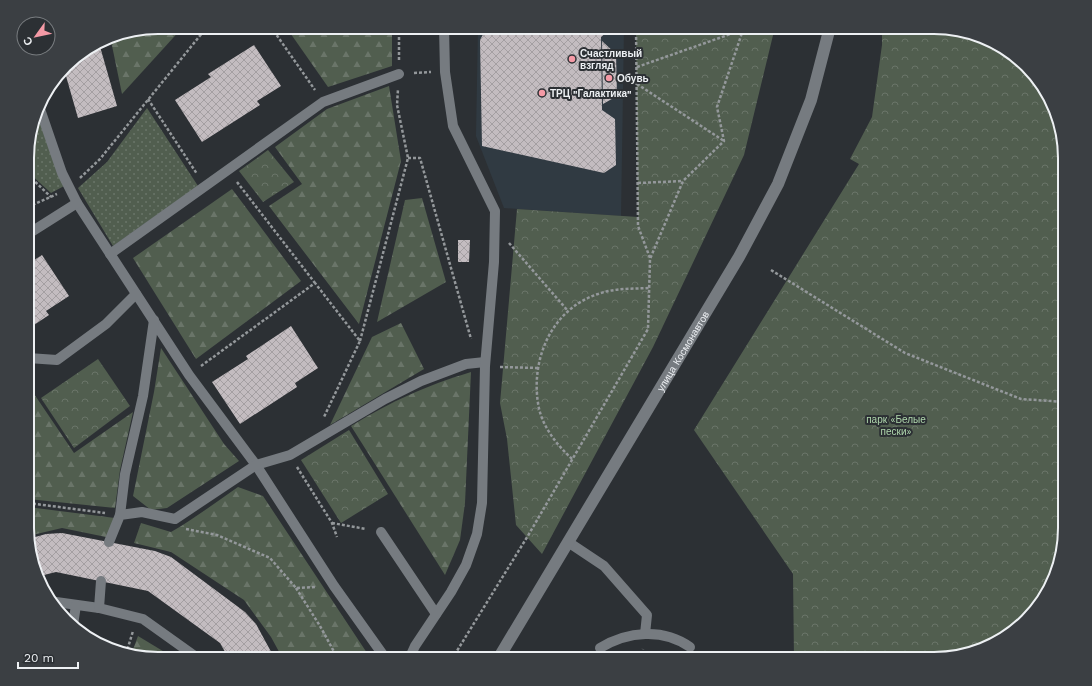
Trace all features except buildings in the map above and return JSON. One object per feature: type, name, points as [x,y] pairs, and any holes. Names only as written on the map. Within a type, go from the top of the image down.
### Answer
[{"type":"street","name":"улица Космонавтов","points":[[502,652],[731,271],[778,184],[811,100],[828,34]]},
{"type":"lane","points":[[412,652],[466,565],[477,534],[482,503],[481,362],[494,262],[495,210],[453,126],[445,72],[444,34]]},
{"type":"lane","points":[[110,254],[323,102],[404,73]]},
{"type":"lane","points":[[42,114],[62,172],[78,203],[110,254],[190,375],[256,465],[334,586],[381,652]]},
{"type":"lane","points":[[34,230],[78,203]]},
{"type":"lane","points":[[34,358],[57,360],[106,324],[136,294]]},
{"type":"lane","points":[[109,542],[120,515],[125,474],[143,396],[154,320]]},
{"type":"lane","points":[[120,515],[142,512],[175,519],[256,465],[290,455],[385,399],[453,369],[466,364],[481,362]]},
{"type":"lane","points":[[381,532],[436,614]]},
{"type":"lane","points":[[568,542],[604,566],[647,615],[645,634]]},
{"type":"lane","points":[[99,608],[101,581]]},
{"type":"lane","points":[[59,603],[99,608],[143,619],[189,652]]},
{"type":"lane","points":[[74,619],[76,605]]},
{"type":"lane","points":[[600,648],[608,643],[645,634],[667,635],[680,640],[690,647]]},
{"type":"path","points":[[34,204],[71,187],[100,159],[202,34]]},
{"type":"path","points":[[276,34],[323,102]]},
{"type":"path","points":[[312,442],[360,341],[408,158],[397,105],[404,73],[400,34]]},
{"type":"path","points":[[636,34],[638,226],[650,259]]},
{"type":"path","points":[[637,67],[727,34]]},
{"type":"path","points":[[724,141],[717,107],[741,34]]},
{"type":"path","points":[[404,73],[445,72]]},
{"type":"path","points":[[637,84],[724,141]]},
{"type":"path","points":[[148,99],[205,186]]},
{"type":"path","points":[[456,652],[648,329],[650,259],[683,181],[724,141]]},
{"type":"path","points":[[408,158],[420,158],[481,362]]},
{"type":"path","points":[[228,170],[360,341]]},
{"type":"path","points":[[34,181],[51,197]]},
{"type":"path","points":[[638,183],[683,181]]},
{"type":"path","points":[[506,239],[568,311]]},
{"type":"path","points":[[771,270],[905,353],[1021,399],[1058,402]]},
{"type":"path","points":[[190,375],[315,282]]},
{"type":"path","points":[[572,459],[560,448],[542,419],[538,403],[538,368],[540,354],[553,326],[568,311],[597,294],[614,290],[649,288]]},
{"type":"path","points":[[504,367],[538,368]]},
{"type":"path","points":[[290,455],[332,523],[337,538]]},
{"type":"path","points":[[34,504],[120,515]]},
{"type":"path","points":[[332,523],[381,532]]},
{"type":"path","points":[[180,528],[217,535],[270,558],[296,588],[334,652]]},
{"type":"path","points":[[296,588],[334,586]]},
{"type":"path","points":[[128,648],[137,618]]},
{"type":"shaded area","name":"ТРЦ \"Галактика\"","points":[[478,34],[624,34],[621,216],[504,208],[476,136]]},
{"type":"green space","points":[[150,34],[177,34],[122,94],[111,43],[133,36]]},
{"type":"green space","points":[[291,34],[392,34],[392,66],[328,87]]},
{"type":"green space","points":[[636,34],[773,34],[744,155],[653,347],[542,554],[516,525],[507,439],[500,403],[517,209],[638,217]]},
{"type":"green space","name":"парк «Белые пески»","points":[[882,34],[951,35],[974,41],[1003,55],[1016,65],[1032,82],[1049,110],[1054,126],[1058,150],[1058,536],[1056,553],[1045,583],[1027,610],[1003,631],[982,643],[959,650],[942,652],[794,652],[793,574],[694,430],[859,164],[850,159],[872,117],[882,45]]},
{"type":"green space","points":[[389,86],[401,161],[359,324],[269,206],[302,184],[275,147],[327,109]]},
{"type":"green space","points":[[147,108],[198,186],[113,246],[78,188],[107,162]]},
{"type":"green space","points":[[40,120],[66,185],[51,193],[34,177],[35,141]]},
{"type":"green space","points":[[268,150],[294,182],[263,202],[239,171]]},
{"type":"green space","points":[[232,189],[301,281],[196,359],[133,258]]},
{"type":"green space","points":[[422,198],[446,282],[377,322],[405,200]]},
{"type":"green space","points":[[401,323],[424,369],[330,425],[372,337]]},
{"type":"green space","points":[[161,348],[224,444],[239,461],[167,508],[151,510],[133,496],[154,392]]},
{"type":"green space","points":[[98,359],[130,406],[74,448],[41,398]]},
{"type":"green space","points":[[471,372],[465,503],[460,540],[445,575],[351,426],[409,395]]},
{"type":"green space","points":[[34,394],[74,453],[133,412],[120,470],[115,508],[34,500]]},
{"type":"green space","points":[[349,430],[388,494],[341,523],[301,460]]},
{"type":"green space","points":[[238,487],[263,496],[366,652],[279,652],[271,637],[244,600],[171,552],[134,543],[141,523],[171,532],[197,516]]},
{"type":"green space","points":[[34,508],[115,518],[106,537],[62,528],[34,534]]},
{"type":"green space","points":[[138,636],[164,652],[150,652],[133,650]]},
{"type":"place","name":"Счастливый взгляд","points":[[572,59]]},
{"type":"place","name":"Обувь","points":[[609,78]]},
{"type":"place","name":"ТРЦ \"Галактика\"","points":[[542,93]]}]
